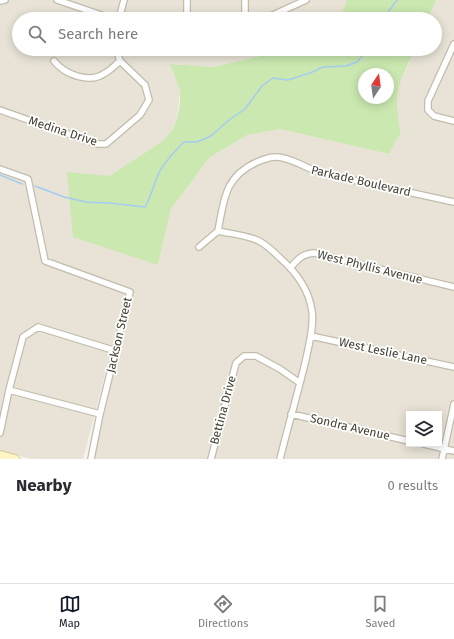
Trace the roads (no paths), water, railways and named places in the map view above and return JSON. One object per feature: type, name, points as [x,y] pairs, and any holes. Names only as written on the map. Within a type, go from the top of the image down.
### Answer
[{"type":"street","points":[[0,1],[5,0]]},
{"type":"street","points":[[57,0],[92,12]]},
{"type":"street","points":[[120,12],[124,0]]},
{"type":"street","points":[[187,0],[187,12]]},
{"type":"street","points":[[245,0],[245,12]]},
{"type":"street","points":[[279,12],[306,0]]},
{"type":"street","points":[[454,44],[428,101],[428,110],[434,116],[454,121]]},
{"type":"street","points":[[54,62],[60,68],[76,76],[89,79],[104,74],[120,61],[118,56]]},
{"type":"street","name":"Medina Drive","points":[[0,110],[98,144],[106,144],[140,115],[149,100],[145,85],[120,61]]},
{"type":"street","name":"Parkade Boulevard","points":[[218,231],[225,196],[234,177],[241,170],[267,158],[276,157],[291,160],[321,173],[454,202]]},
{"type":"street","name":"Jackson Street","points":[[0,169],[28,179],[45,261],[130,292],[100,414],[91,459]]},
{"type":"street","points":[[199,247],[218,231],[259,241],[291,268],[307,292],[312,312],[311,336],[280,459]]},
{"type":"street","name":"West Phyllis Avenue","points":[[291,268],[305,253],[314,253],[454,288]]},
{"type":"street","points":[[0,432],[23,337],[38,327],[116,350]]},
{"type":"street","name":"West Leslie Lane","points":[[311,336],[454,367]]},
{"type":"street","name":"Bettina Drive","points":[[211,459],[236,363],[244,356],[256,356],[300,382]]},
{"type":"street","points":[[9,390],[100,414]]},
{"type":"street","points":[[442,459],[454,404]]},
{"type":"street","name":"Sondra Avenue","points":[[291,414],[406,440]]},
{"type":"street","points":[[436,447],[454,451]]},
{"type":"street","points":[[0,455],[15,459]]},
{"type":"waterway","points":[[388,12],[397,0]]},
{"type":"waterway","points":[[35,186],[64,197],[86,202],[145,207],[160,171],[168,159],[181,145],[184,142],[197,142],[211,136],[229,120],[245,109],[262,86],[273,78],[288,80],[323,67],[346,66],[357,62],[362,56]]},
{"type":"waterway","points":[[0,175],[22,184]]}]
